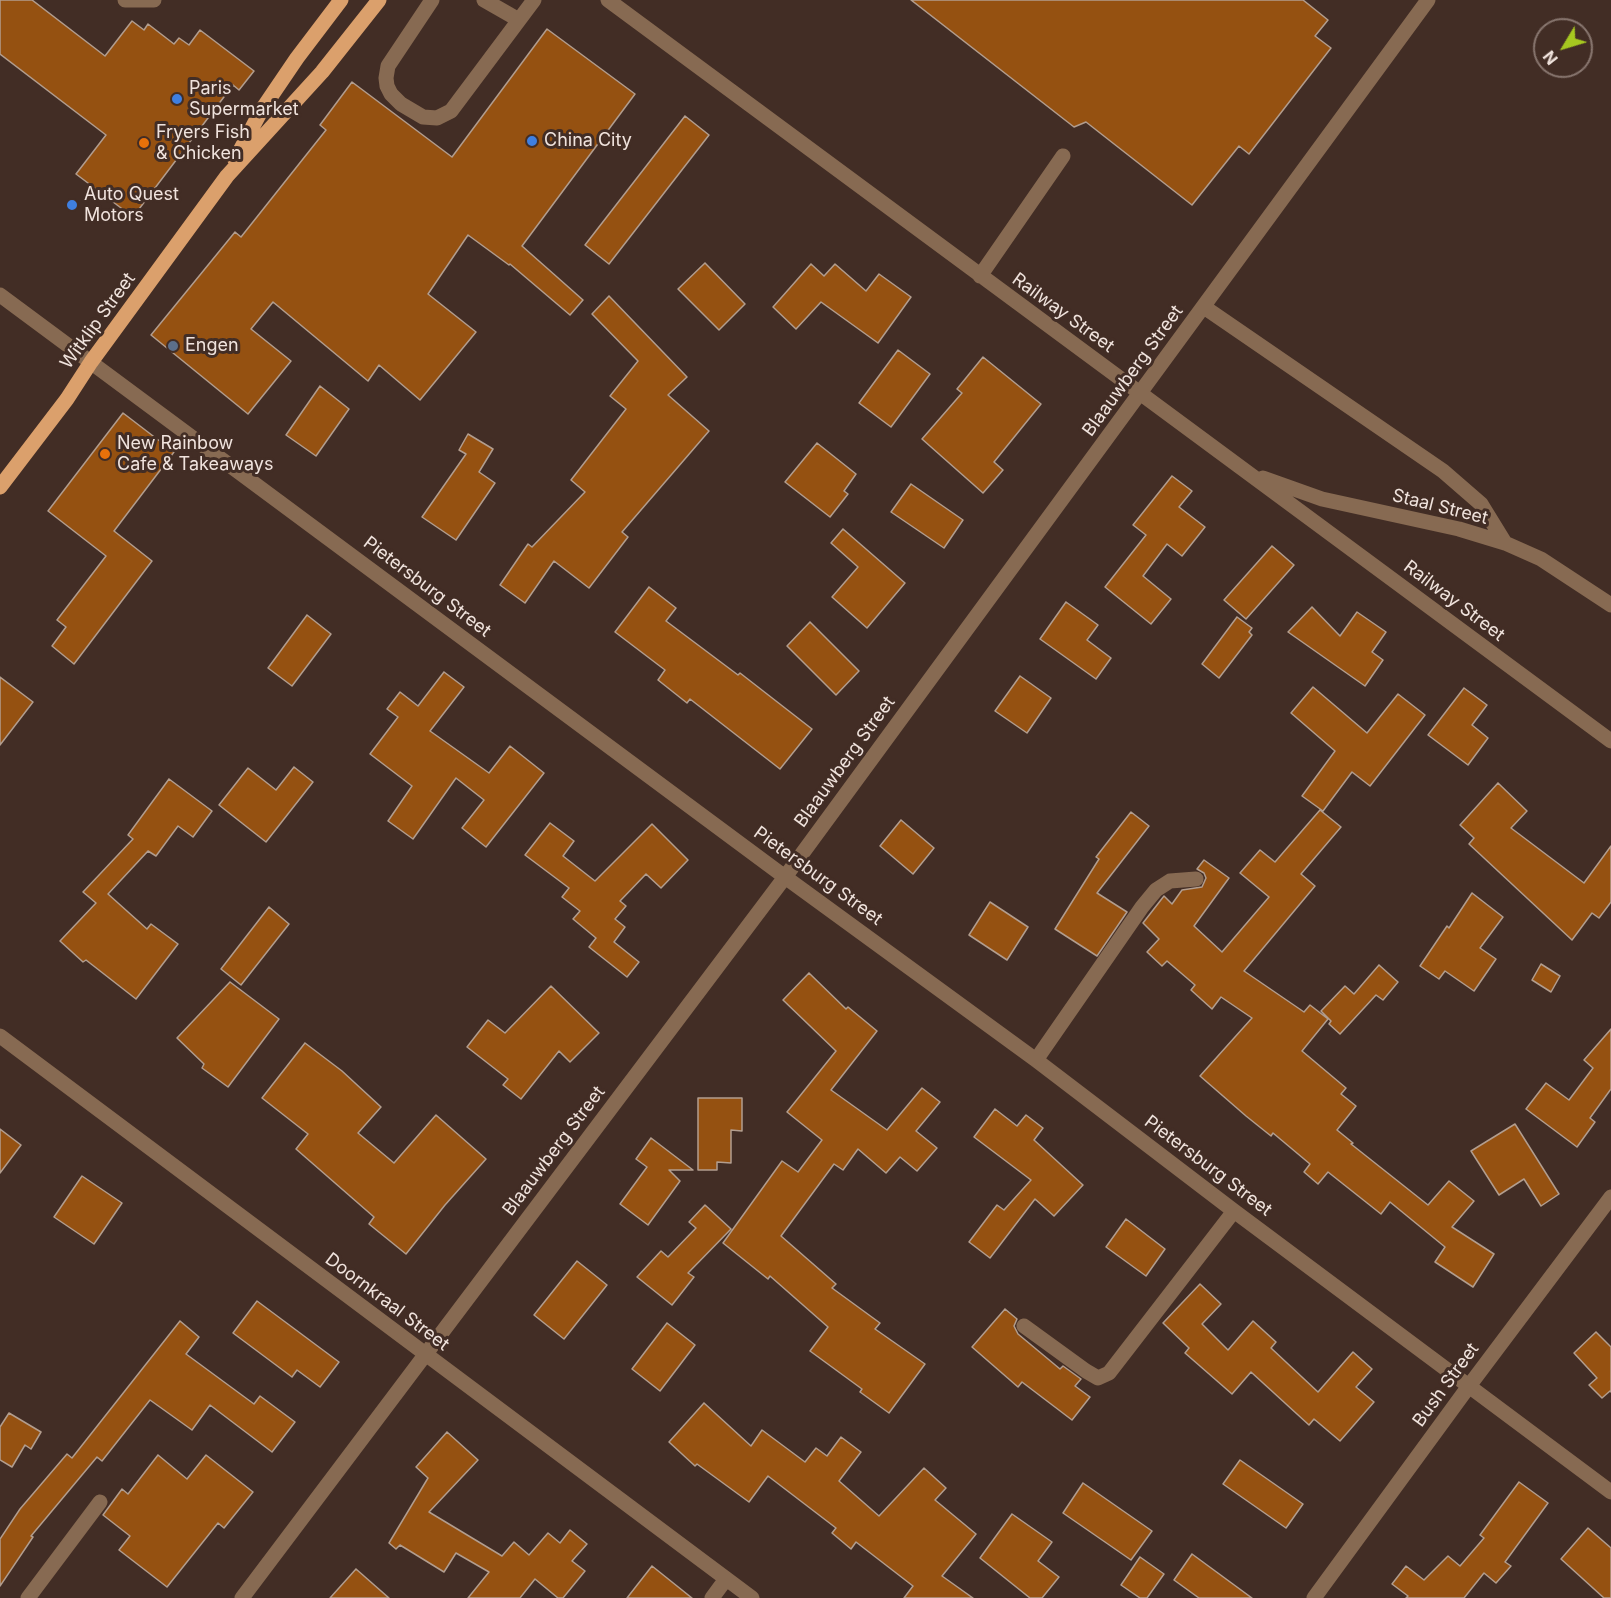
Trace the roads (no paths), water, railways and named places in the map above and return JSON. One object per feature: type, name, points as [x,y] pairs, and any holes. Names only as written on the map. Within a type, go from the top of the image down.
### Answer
[{"type":"main road","points":[[227,176],[261,111],[340,0]]},
{"type":"main road","points":[[227,176],[322,72],[379,0]]},
{"type":"main road","name":"Witklip Street","points":[[0,487],[67,399],[91,362],[227,176]]},
{"type":"street","points":[[125,0],[154,0]]},
{"type":"street","points":[[432,0],[387,66],[386,78],[391,94],[401,104],[423,117],[437,118],[451,111],[534,0]]},
{"type":"street","points":[[484,0],[519,20]]},
{"type":"street","name":"Railway Street","points":[[608,0],[1611,741]]},
{"type":"street","name":"Blaauwberg Street","points":[[242,1598],[785,877],[1428,0]]},
{"type":"street","points":[[981,276],[1063,156]]},
{"type":"street","name":"Pietersburg Street","points":[[0,295],[785,877],[1036,1060],[1611,1492]]},
{"type":"street","points":[[1204,307],[1443,471],[1481,504],[1504,543]]},
{"type":"street","name":"Staal Street","points":[[1249,473],[1322,499],[1459,529],[1504,543],[1540,559],[1611,605]]},
{"type":"street","points":[[1036,1060],[1156,891],[1170,881],[1196,879]]},
{"type":"street","name":"Doornkraal Street","points":[[0,1036],[752,1598]]},
{"type":"street","name":"Bush Street","points":[[1314,1598],[1611,1197]]},
{"type":"street","points":[[1024,1326],[1098,1378],[1108,1373],[1234,1211]]},
{"type":"street","points":[[28,1598],[100,1502]]},
{"type":"street","points":[[712,1598],[726,1579]]},
{"type":"place","name":"Paris Supermarket","points":[[177,99]]},
{"type":"place","name":"China City","points":[[532,141]]},
{"type":"place","name":"Fryers Fish & Chicken","points":[[144,143]]},
{"type":"place","name":"Auto Quest Motors","points":[[72,205]]},
{"type":"place","name":"Engen","points":[[173,346]]},
{"type":"place","name":"New Rainbow Cafe & Takeaways","points":[[105,454]]}]
